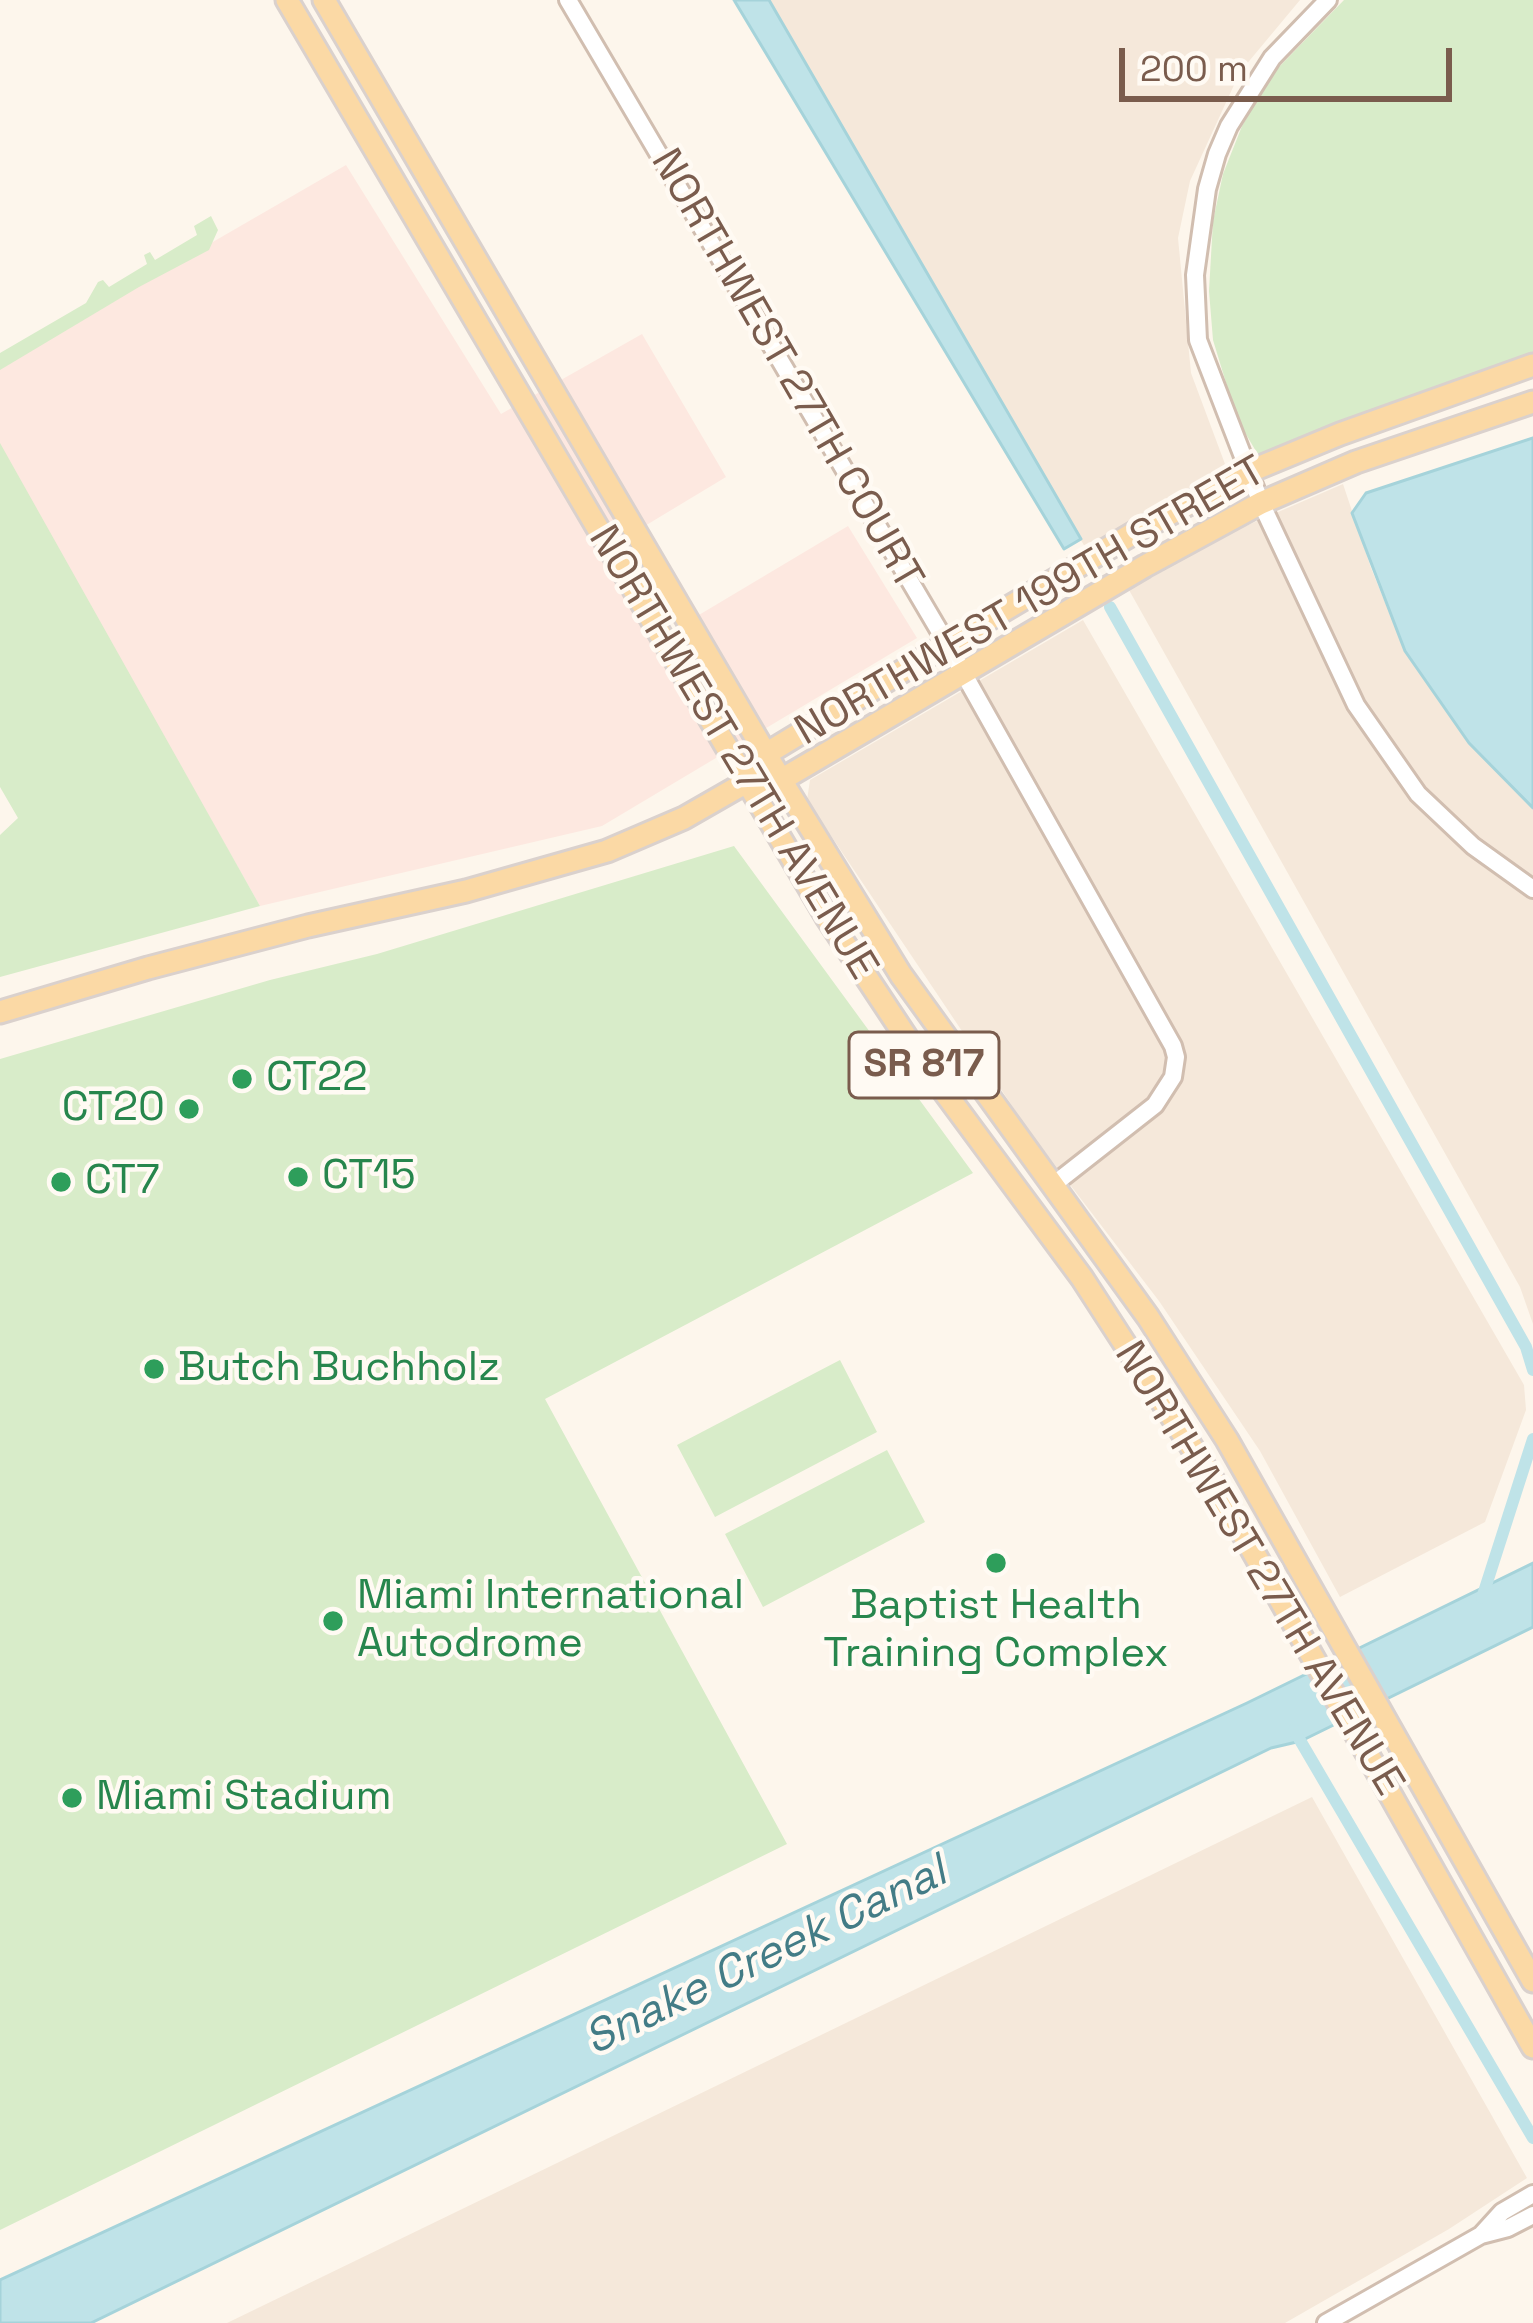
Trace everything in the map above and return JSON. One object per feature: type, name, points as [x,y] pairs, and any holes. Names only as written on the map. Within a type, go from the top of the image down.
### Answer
[{"type":"main road","name":"NORTHWEST 27TH AVENUE","points":[[287,0],[826,916],[926,1067],[1120,1334],[1211,1477],[1533,2047]]},
{"type":"main road","name":"NORTHWEST 27TH AVENUE","points":[[324,0],[781,780],[901,975],[1148,1317],[1227,1440],[1533,1981]]},
{"type":"main road","name":"NORTHWEST 199TH STREET","points":[[745,784],[766,754],[1134,533],[1248,472],[1533,365]]},
{"type":"main road","name":"NORTHWEST 199TH STREET","points":[[0,1012],[294,929],[570,864],[683,818],[745,784],[781,780],[1261,503],[1356,462],[1533,402]]},
{"type":"main road","points":[[531,416],[565,445],[588,450]]},
{"type":"main road","points":[[926,1067],[953,1049]]},
{"type":"main road","points":[[1120,1334],[1148,1317]]},
{"type":"street","name":"NORTHWEST 27TH COURT","points":[[568,0],[964,673],[1176,1057],[1173,1077],[1155,1105],[1053,1185]]},
{"type":"street","points":[[1328,0],[1272,58],[1229,126],[1207,189],[1200,231],[1195,275],[1198,340],[1261,503],[1356,705],[1418,794],[1473,846],[1533,889]]},
{"type":"street","points":[[1481,2235],[1502,2212],[1533,2194]]},
{"type":"street","points":[[1326,2323],[1481,2235],[1533,2215]]},
{"type":"shaded area","points":[[769,0],[1300,0],[1240,72],[1190,181],[1178,238],[1191,373],[1225,464],[1221,470],[1085,547]]},
{"type":"shaded area","points":[[346,165],[501,414],[642,334],[726,477],[600,553],[652,643],[848,526],[917,638],[602,826],[260,906],[0,450],[0,365]]},
{"type":"shaded area","points":[[1343,484],[1405,651],[1533,808],[1533,1324],[1520,1287],[1129,590],[1234,531]]},
{"type":"shaded area","points":[[1083,620],[1524,1385],[1526,1410],[1485,1522],[1340,1597],[1260,1451],[1159,1301],[1029,1131],[807,800],[810,780]]},
{"type":"shaded area","points":[[1312,1797],[1527,2178],[1449,2229],[1285,2323],[227,2323]]},
{"type":"green space","points":[[1344,0],[1533,0],[1533,358],[1257,453],[1237,419],[1213,340],[1209,291],[1213,221],[1223,174],[1242,126],[1273,73]]},
{"type":"green space","points":[[211,216],[218,230],[209,250],[0,370],[0,353],[86,303],[98,282],[103,280],[109,287],[147,264],[144,255],[150,252],[155,260],[197,235],[194,226]]},
{"type":"green space","points":[[0,443],[260,906],[0,977],[0,835],[18,818],[0,787]]},
{"type":"green space","name":"Miami International Autodrome","points":[[734,846],[973,1173],[545,1399],[787,1844],[0,2230],[0,1059],[270,980],[377,954]]},
{"type":"green space","points":[[840,1360],[877,1432],[715,1517],[677,1445]]},
{"type":"green space","points":[[887,1450],[925,1522],[763,1607],[725,1534]]},
{"type":"water","points":[[734,0],[769,0],[1081,539],[1064,549]]},
{"type":"water","points":[[1533,438],[1533,808],[1469,743],[1405,651],[1352,513],[1366,493]]},
{"type":"water","name":"Snake Creek Canal","points":[[1533,1563],[1533,1627],[1301,1741],[1271,1748],[91,2323],[0,2323],[0,2280],[1247,1703]]},
{"type":"waterway","points":[[1110,607],[1526,1347],[1533,1370]]},
{"type":"waterway","points":[[1482,1598],[1533,1439]]},
{"type":"waterway","points":[[1294,1730],[1533,2138]]},
{"type":"place","name":"CT22","points":[[242,1079]]},
{"type":"place","name":"CT20","points":[[189,1109]]},
{"type":"place","name":"CT15","points":[[298,1177]]},
{"type":"place","name":"CT7","points":[[61,1182]]},
{"type":"place","name":"Butch Buchholz","points":[[154,1369]]},
{"type":"place","name":"Baptist Health Training Complex","points":[[996,1563]]},
{"type":"place","name":"Miami International Autodrome","points":[[333,1621]]},
{"type":"place","name":"Miami Stadium","points":[[72,1798]]}]
